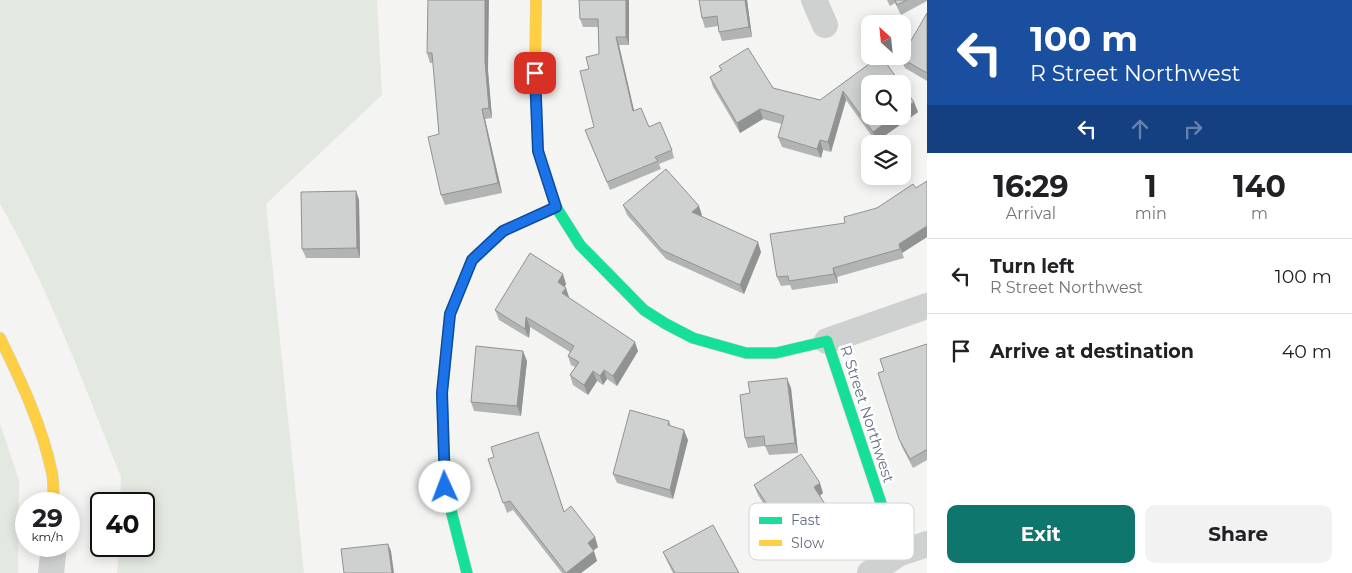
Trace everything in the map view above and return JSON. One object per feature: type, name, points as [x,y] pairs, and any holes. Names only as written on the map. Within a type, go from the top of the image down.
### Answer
[{"type":"street","name":"R Street Northwest","points":[[536,0],[535,73],[538,151],[556,207],[580,245],[644,310],[693,338],[746,353],[776,353],[827,341],[881,503]]},
{"type":"street","points":[[814,0],[825,25]]},
{"type":"street","points":[[467,573],[445,487],[442,393],[450,314],[472,260],[503,231],[556,207]]},
{"type":"street","points":[[827,341],[927,306]]},
{"type":"street","points":[[0,338],[25,390],[41,435],[52,474],[53,492]]},
{"type":"street","points":[[914,548],[927,544]]},
{"type":"street","points":[[51,573],[53,557]]},
{"type":"street","points":[[870,573],[889,560]]},
{"type":"shaded area","points":[[0,0],[377,0],[382,95],[266,204],[304,573],[117,573],[118,557],[155,557],[155,492],[120,492],[121,477],[80,373],[35,270],[0,204]]},
{"type":"shaded area","points":[[0,423],[19,480],[19,492],[15,492],[15,557],[18,557],[18,573],[0,573]]},
{"type":"building","points":[[428,0],[485,0],[485,62],[489,108],[482,109],[498,183],[441,195],[428,137],[439,134],[432,53],[427,53]]},
{"type":"building","points":[[579,0],[626,0],[626,37],[616,37],[633,111],[641,108],[649,127],[660,122],[672,150],[655,157],[658,161],[607,182],[585,130],[594,127],[580,71],[589,69],[586,57],[599,54],[598,19],[580,19]]},
{"type":"building","points":[[699,0],[745,0],[749,27],[719,32],[717,16],[702,18]]},
{"type":"building","points":[[895,0],[907,0],[897,5]]},
{"type":"building","points":[[927,13],[927,73],[911,64],[911,41]]},
{"type":"building","points":[[748,48],[773,88],[820,100],[868,65],[887,65],[895,75],[861,75],[861,116],[843,91],[828,142],[820,140],[817,149],[778,137],[784,116],[760,109],[737,123],[710,77],[722,70],[719,66]]},
{"type":"building","points":[[868,125],[883,125],[873,132]]},
{"type":"building","points":[[666,169],[699,206],[692,212],[758,242],[740,285],[662,250],[623,205]]},
{"type":"building","points":[[927,181],[927,226],[899,244],[900,249],[833,268],[834,274],[789,281],[788,276],[777,277],[770,234],[845,223],[844,217],[877,208],[913,184],[916,188]]},
{"type":"building","points":[[356,191],[357,248],[302,249],[301,192]]},
{"type":"building","points":[[530,253],[563,274],[558,282],[566,288],[562,293],[635,342],[613,376],[604,370],[600,376],[593,371],[584,385],[570,375],[579,362],[568,356],[574,346],[526,317],[525,329],[495,310]]},
{"type":"building","points":[[927,344],[927,451],[910,459],[899,439],[878,373],[884,371],[880,359]]},
{"type":"building","points":[[476,346],[523,351],[517,406],[471,402]]},
{"type":"building","points":[[787,378],[795,443],[765,446],[764,436],[745,438],[740,395],[750,393],[748,382]]},
{"type":"building","points":[[630,410],[669,421],[668,425],[684,430],[670,490],[613,474]]},
{"type":"building","points":[[538,432],[564,512],[571,506],[595,537],[588,543],[594,551],[566,573],[510,501],[503,503],[488,459],[494,457],[491,447]]},
{"type":"building","points":[[801,454],[820,483],[814,487],[824,503],[766,503],[754,485]]},
{"type":"building","points":[[713,525],[739,573],[675,573],[663,552]]},
{"type":"building","points":[[388,544],[392,573],[344,573],[341,549]]},
{"type":"traffic: fast","points":[[545,173],[556,207],[580,245],[644,310],[666,324],[693,338],[746,353],[776,353],[827,341],[881,503]]},
{"type":"traffic: fast","points":[[467,573],[445,487],[442,393],[450,314],[472,260],[503,231],[556,207]]},
{"type":"traffic: slow","points":[[536,0],[535,73],[538,151],[545,173]]},
{"type":"traffic: slow","points":[[0,338],[23,387],[43,438],[52,473],[53,492]]},
{"type":"route","points":[[445,487],[442,393],[450,314],[472,260],[503,231],[556,207],[538,151],[535,73]]}]
